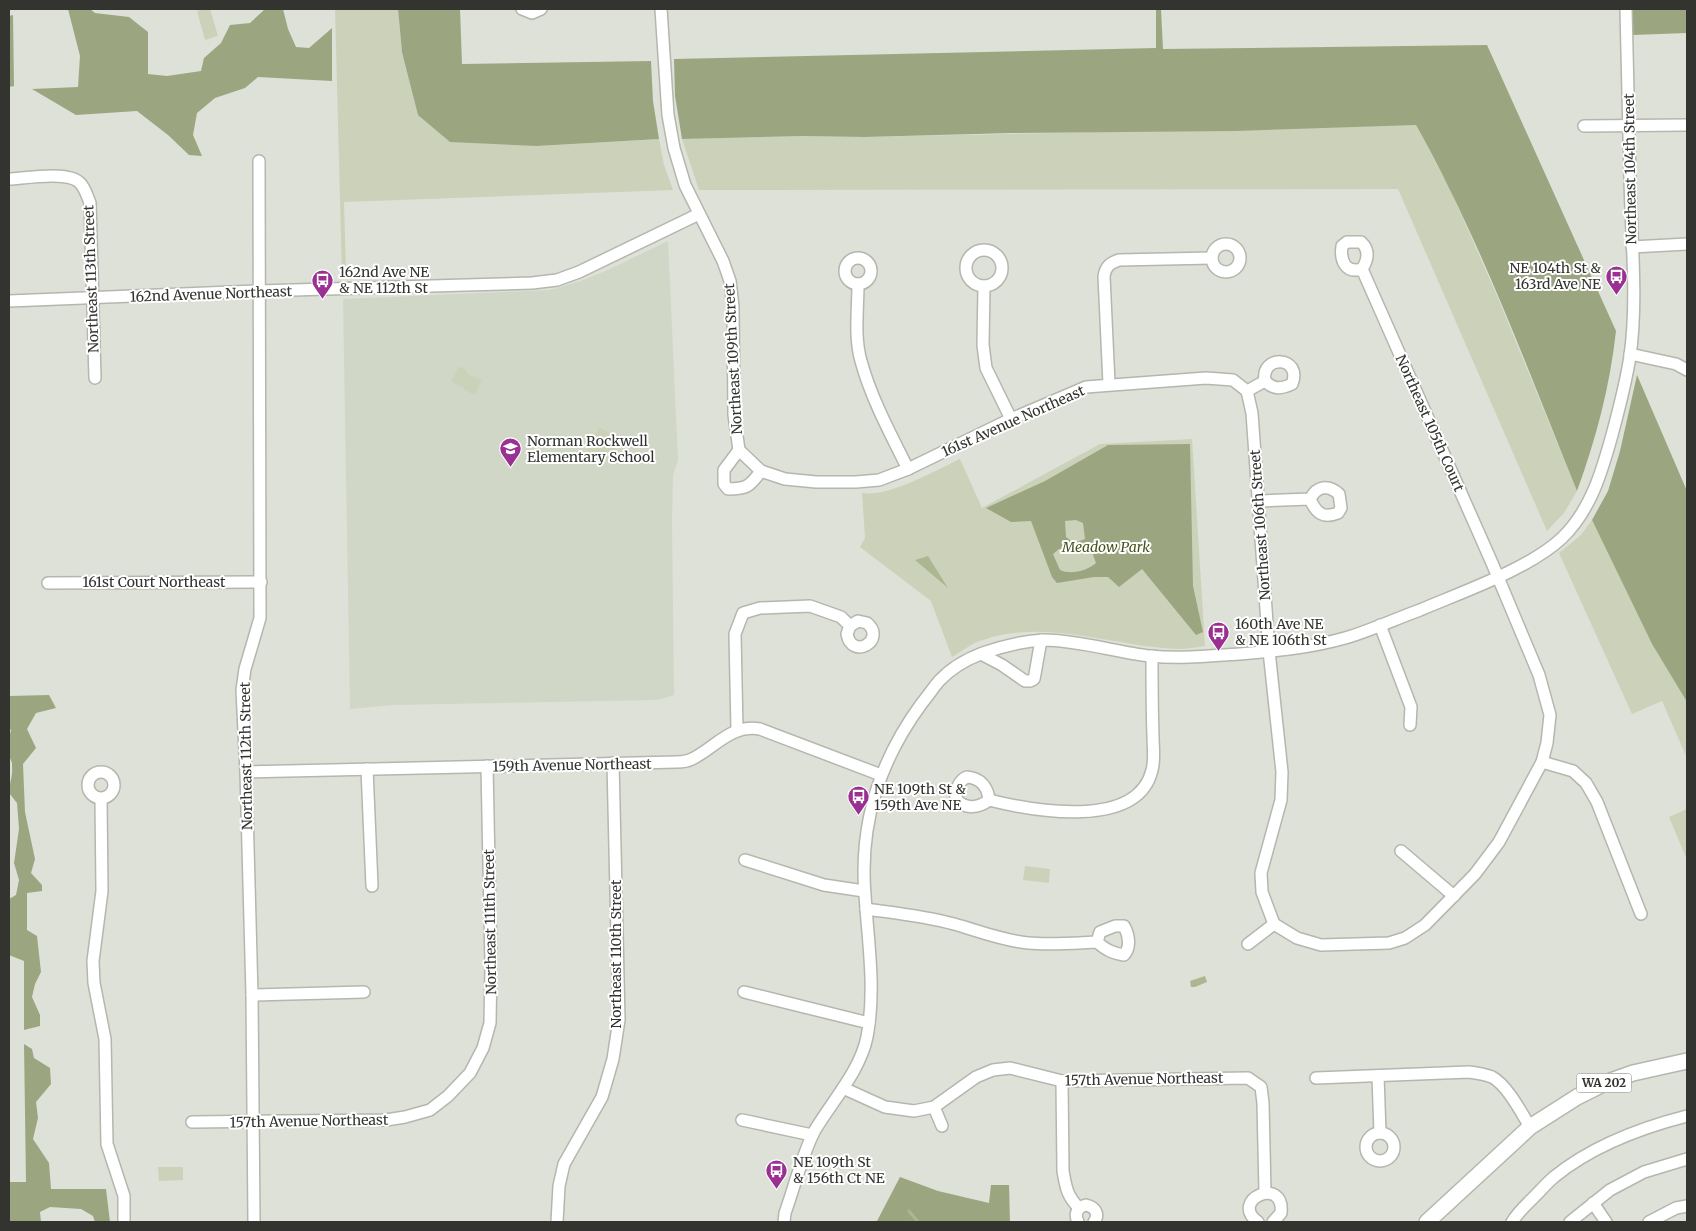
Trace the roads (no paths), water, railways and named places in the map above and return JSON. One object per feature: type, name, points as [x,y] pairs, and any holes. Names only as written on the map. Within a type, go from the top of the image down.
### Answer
[{"type":"main road","name":"WA 202","points":[[1427,1222],[1530,1126],[1604,1083],[1687,1061]]},
{"type":"street","points":[[522,9],[532,12],[541,9]]},
{"type":"street","points":[[661,9],[669,124],[685,185],[699,214]]},
{"type":"street","name":"Northeast 104th Street","points":[[880,775],[890,752],[909,721],[937,683],[953,669],[969,659],[1004,646],[1040,640],[1152,656],[1209,656],[1315,645],[1349,637],[1498,577],[1540,555],[1562,538],[1579,518],[1593,494],[1606,460],[1618,414],[1630,354],[1633,325],[1626,9]]},
{"type":"street","points":[[1584,126],[1687,125]]},
{"type":"street","name":"Northeast 112th Street","points":[[254,1222],[252,995],[242,690],[245,669],[260,618],[259,161]]},
{"type":"street","name":"Northeast 113th Street","points":[[9,179],[67,176],[79,182],[85,190],[90,203],[95,378]]},
{"type":"street","name":"162nd Avenue Northeast","points":[[9,301],[532,283],[556,280],[579,272],[699,214]]},
{"type":"street","name":"Northeast 109th Street","points":[[699,214],[724,261],[730,281],[734,416],[738,450]]},
{"type":"street","points":[[1632,247],[1687,244]]},
{"type":"street","points":[[1109,384],[1104,276],[1106,268],[1111,262],[1119,260],[1212,258]]},
{"type":"street","name":"Northeast 105th Court","points":[[1274,924],[1297,938],[1321,945],[1389,943],[1405,938],[1425,925],[1475,874],[1499,842],[1542,762],[1547,743],[1550,715],[1539,675],[1498,577],[1362,269]]},
{"type":"street","points":[[858,284],[857,331],[860,360],[876,401],[908,470]]},
{"type":"street","points":[[984,286],[986,368],[1010,419]]},
{"type":"street","points":[[1630,354],[1676,364],[1687,370]]},
{"type":"street","name":"161st Avenue Northeast","points":[[738,450],[761,471],[785,479],[816,482],[878,480],[908,470],[1010,419],[1086,387],[1206,378],[1233,380],[1247,391]]},
{"type":"street","points":[[1247,391],[1265,382]]},
{"type":"street","name":"Northeast 106th Street","points":[[1247,391],[1252,412],[1269,651],[1282,772],[1281,800],[1261,873],[1262,892],[1274,924]]},
{"type":"street","points":[[738,450],[724,470],[724,484],[728,489],[744,489],[753,482],[761,471]]},
{"type":"street","points":[[1259,501],[1310,499]]},
{"type":"street","name":"161st Court Northeast","points":[[48,583],[261,582]]},
{"type":"street","points":[[784,1222],[812,1135],[843,1088],[861,1056],[866,1042],[872,990],[864,891],[866,841],[871,808],[880,775],[760,729],[749,727],[737,730],[735,634],[743,614],[760,608],[810,606],[841,617],[850,626]]},
{"type":"street","points":[[1380,625],[1411,707],[1410,725]]},
{"type":"street","points":[[981,654],[1002,665],[1025,681],[1030,681],[1034,679],[1040,640]]},
{"type":"street","points":[[990,800],[1038,810],[1079,812],[1108,809],[1135,798],[1147,787],[1153,768],[1152,656]]},
{"type":"street","name":"159th Avenue Northeast","points":[[246,772],[677,762],[691,760],[737,730]]},
{"type":"street","points":[[1542,762],[1573,771],[1586,783],[1597,802],[1641,914]]},
{"type":"street","name":"Northeast 110th Street","points":[[557,1222],[559,1186],[564,1164],[602,1097],[613,1059],[619,1020],[612,763]]},
{"type":"street","name":"Northeast 111th Street","points":[[470,1073],[483,1048],[490,1023],[491,955],[487,766]]},
{"type":"street","points":[[367,769],[372,886]]},
{"type":"street","points":[[101,799],[102,891],[93,961],[94,983],[106,1039],[107,1144],[124,1196],[124,1222]]},
{"type":"street","points":[[1401,851],[1454,896]]},
{"type":"street","points":[[746,860],[824,885],[864,891]]},
{"type":"street","points":[[866,909],[954,924],[993,937],[1026,943],[1051,945],[1097,942]]},
{"type":"street","points":[[1248,944],[1274,924]]},
{"type":"street","points":[[252,995],[364,992]]},
{"type":"street","points":[[744,992],[869,1023]]},
{"type":"street","name":"157th Avenue Northeast","points":[[843,1088],[885,1107],[914,1111],[934,1107],[976,1077],[993,1070],[1010,1068],[1062,1081],[1243,1078],[1252,1080],[1261,1087],[1263,1103],[1265,1193]]},
{"type":"street","points":[[1316,1078],[1469,1072],[1484,1074],[1494,1078],[1504,1088],[1530,1126]]},
{"type":"street","name":"157th Avenue Northeast","points":[[192,1122],[253,1123],[386,1120],[406,1117],[430,1110],[448,1096],[470,1073]]},
{"type":"street","points":[[1378,1076],[1380,1133]]},
{"type":"street","points":[[1062,1081],[1063,1171],[1065,1186],[1070,1199],[1079,1208]]},
{"type":"street","points":[[934,1107],[942,1126]]},
{"type":"street","points":[[1512,1222],[1517,1214],[1554,1177],[1579,1160],[1626,1135],[1687,1116]]},
{"type":"street","points":[[742,1120],[812,1135]]},
{"type":"street","points":[[1570,1222],[1610,1190],[1644,1172],[1687,1159]]},
{"type":"street","points":[[1258,1222],[1251,1214],[1250,1204],[1256,1196],[1265,1193],[1274,1195],[1280,1203],[1281,1213],[1273,1222]]},
{"type":"street","points":[[1593,1203],[1606,1222]]},
{"type":"street","points":[[1078,1222],[1076,1216],[1079,1208],[1086,1205],[1094,1208],[1097,1216],[1094,1222]]},
{"type":"street","points":[[1648,1222],[1676,1208],[1687,1206]]},
{"type":"waterway","points":[[909,1211],[918,1222]]},
{"type":"place","name":"NE 104th St & 163rd Ave NE","points":[[1617,295]]},
{"type":"place","name":"162nd Ave NE & NE 112th St","points":[[323,299]]},
{"type":"place","name":"Norman Rockwell Elementary School","points":[[511,468]]},
{"type":"place","name":"160th Ave NE & NE 106th St","points":[[1219,651]]},
{"type":"place","name":"NE 109th St & 159th Ave NE","points":[[858,816]]},
{"type":"place","name":"NE 109th St & 156th Ct NE","points":[[777,1189]]},
{"type":"park label","name":"Meadow Park","points":[[1106,547]]}]
